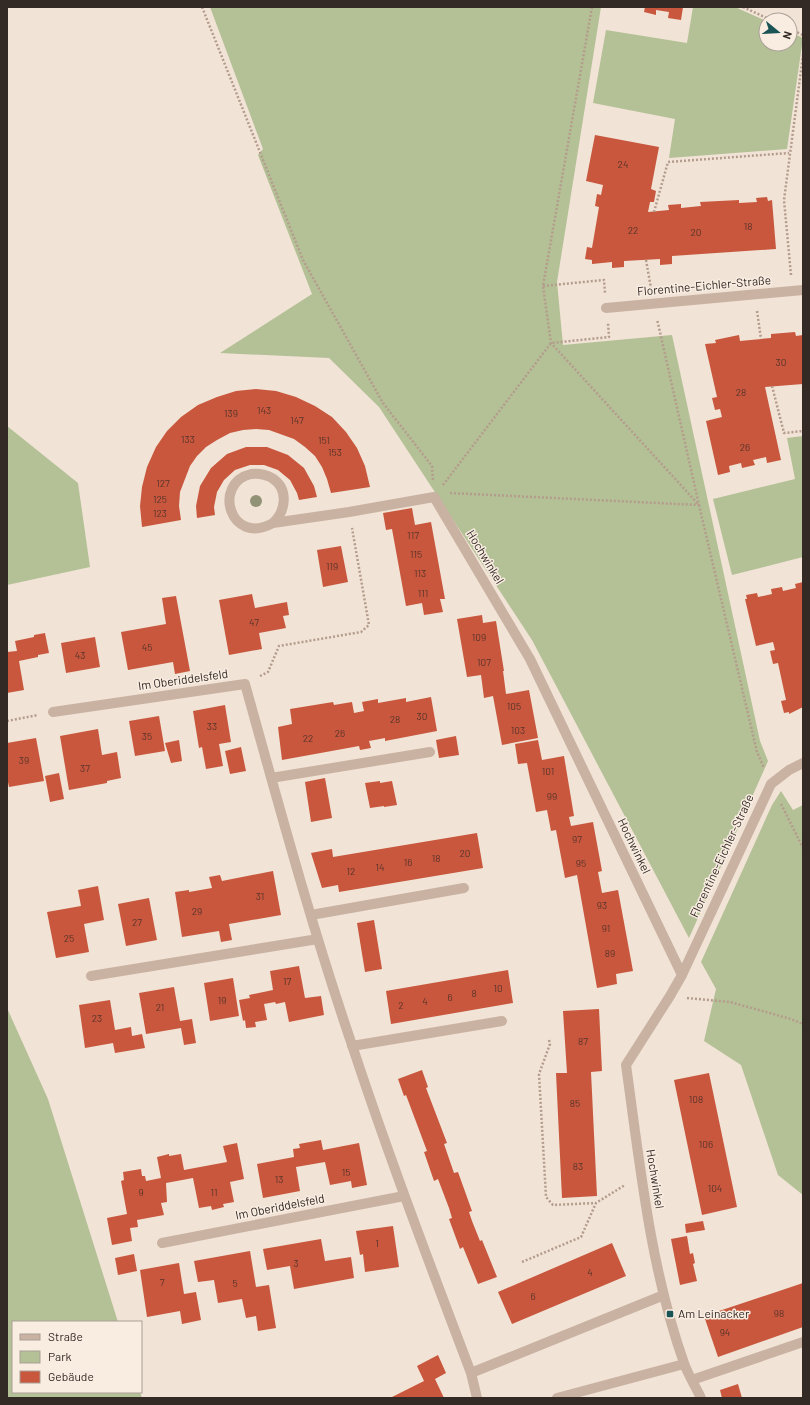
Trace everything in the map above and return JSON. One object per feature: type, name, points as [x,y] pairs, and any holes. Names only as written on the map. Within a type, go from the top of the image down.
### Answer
[{"type":"street","name":"Florentine-Eichler-Straße","points":[[606,308],[803,290]]},
{"type":"street","points":[[273,523],[283,510],[283,493],[279,485],[273,478],[264,474],[246,476],[238,481],[232,488],[229,506],[233,515],[239,522],[247,527],[256,529],[265,528],[273,523],[349,512],[434,497]]},
{"type":"street","name":"Hochwinkel","points":[[434,497],[530,659],[682,975],[626,1065],[652,1246],[664,1295],[684,1364],[701,1398]]},
{"type":"street","name":"Im Oberiddelsfeld","points":[[53,712],[245,684],[318,939],[352,1046],[404,1196],[471,1373],[477,1398]]},
{"type":"street","points":[[271,778],[430,752]]},
{"type":"street","name":"Florentine-Eichler-Straße","points":[[682,975],[770,784],[789,770],[803,763]]},
{"type":"street","points":[[311,915],[464,888]]},
{"type":"street","points":[[91,976],[318,939]]},
{"type":"street","points":[[352,1046],[502,1020]]},
{"type":"street","name":"Im Oberiddelsfeld","points":[[162,1243],[404,1196]]},
{"type":"street","points":[[471,1373],[664,1295]]},
{"type":"street","points":[[692,1380],[803,1342]]},
{"type":"street","points":[[557,1398],[684,1364]]},
{"type":"path","points":[[202,7],[303,260],[384,403],[432,466],[434,497]]},
{"type":"path","points":[[592,7],[543,286],[551,343],[699,504]]},
{"type":"path","points":[[743,7],[758,14]]},
{"type":"path","points":[[792,291],[784,200],[803,55]]},
{"type":"path","points":[[654,212],[668,162],[789,153]]},
{"type":"path","points":[[646,260],[654,304],[699,504],[758,752],[770,784],[803,848]]},
{"type":"path","points":[[543,286],[604,280]]},
{"type":"path","points":[[758,324],[761,339]]},
{"type":"path","points":[[434,497],[551,343],[609,337]]},
{"type":"path","points":[[772,386],[784,433],[803,431]]},
{"type":"path","points":[[434,497],[450,493],[699,504]]},
{"type":"path","points":[[245,684],[268,672],[279,646],[361,632],[369,625],[349,512]]},
{"type":"path","points":[[7,721],[53,712]]},
{"type":"path","points":[[670,996],[730,1002],[791,1019],[803,1024]]},
{"type":"path","points":[[549,1040],[550,1044],[539,1074],[546,1197],[553,1205],[596,1203],[628,1184],[642,1181]]},
{"type":"path","points":[[522,1262],[581,1237],[596,1203]]},
{"type":"green space","points":[[210,7],[601,7],[557,282],[563,345],[672,335],[760,741],[768,761],[689,938],[532,640],[379,407],[329,358],[220,353],[312,294],[258,155],[263,149]]},
{"type":"green space","points":[[693,7],[735,7],[758,17],[758,52],[798,52],[798,36],[803,38],[787,149],[669,158],[675,119],[593,103],[606,30],[687,43]]},
{"type":"green space","points":[[7,426],[78,483],[90,567],[7,585]]},
{"type":"green space","points":[[803,436],[803,557],[732,575],[713,499],[795,479],[787,438]]},
{"type":"green space","points":[[781,791],[793,810],[803,805],[803,1195],[778,1175],[741,1065],[704,1041],[716,989],[701,962],[772,805]]},
{"type":"green space","points":[[7,1008],[48,1099],[118,1321],[12,1321],[12,1393],[140,1393],[142,1398],[7,1398]]},
{"type":"building","points":[[645,7],[683,7],[681,20],[668,18],[669,12],[656,10],[656,15],[644,12]]},
{"type":"building","points":[[595,135],[659,147],[651,189],[656,191],[654,202],[650,202],[648,212],[669,210],[668,205],[681,204],[681,208],[701,206],[700,202],[739,200],[739,203],[757,202],[756,198],[767,197],[768,201],[772,200],[776,249],[672,256],[672,264],[660,265],[660,259],[624,261],[624,267],[612,268],[612,262],[592,264],[592,260],[585,259],[587,247],[592,248],[599,207],[595,206],[597,194],[601,195],[603,185],[586,181]]},
{"type":"building","points":[[795,332],[796,336],[803,335],[803,384],[765,387],[781,460],[767,463],[766,457],[753,460],[755,465],[742,468],[741,463],[729,466],[730,472],[718,475],[706,421],[722,417],[720,409],[715,410],[712,398],[717,397],[705,344],[716,343],[715,340],[739,335],[740,341],[771,338],[771,334]]},
{"type":"building","points":[[256,389],[276,391],[296,397],[315,406],[332,417],[346,432],[357,448],[365,466],[370,487],[331,493],[322,467],[315,456],[294,439],[269,430],[243,430],[230,433],[206,447],[190,466],[180,492],[179,506],[181,520],[142,527],[140,506],[142,487],[147,467],[156,447],[167,431],[181,417],[198,405],[236,391]]},
{"type":"building","points":[[246,447],[267,447],[288,455],[304,468],[314,486],[317,497],[299,500],[290,480],[278,470],[264,465],[250,465],[235,470],[224,480],[217,492],[214,507],[215,515],[197,518],[196,506],[200,486],[211,468],[227,454]]},
{"type":"building","points":[[412,508],[415,525],[431,522],[445,599],[440,599],[443,612],[424,615],[422,603],[406,606],[392,529],[386,530],[383,513]]},
{"type":"building","points":[[341,546],[348,582],[323,587],[317,550]]},
{"type":"building","points":[[803,582],[803,707],[789,714],[789,712],[784,713],[781,701],[786,700],[778,663],[773,664],[770,651],[775,650],[773,642],[756,646],[745,599],[747,599],[746,595],[757,593],[758,597],[772,594],[771,589],[782,587],[783,591],[796,588],[795,584]]},
{"type":"building","points":[[252,594],[255,608],[287,602],[289,615],[283,616],[286,628],[259,633],[262,649],[229,655],[219,600]]},
{"type":"building","points":[[176,596],[190,671],[175,674],[173,662],[128,670],[121,632],[166,624],[162,598]]},
{"type":"building","points":[[482,615],[483,623],[496,621],[506,694],[529,690],[538,738],[502,745],[493,696],[484,698],[481,675],[467,677],[457,619]]},
{"type":"building","points":[[45,633],[49,653],[19,661],[24,690],[7,693],[7,652],[17,651],[15,641]]},
{"type":"building","points":[[95,637],[100,667],[66,673],[61,643]]},
{"type":"building","points":[[431,697],[437,731],[385,741],[385,738],[369,741],[371,748],[360,750],[359,746],[282,760],[278,727],[292,724],[290,709],[333,702],[334,705],[352,702],[354,713],[364,711],[362,702],[378,699],[378,703],[406,698],[406,702]]},
{"type":"building","points":[[225,705],[231,742],[219,744],[223,766],[206,769],[202,747],[199,748],[193,711]]},
{"type":"building","points":[[159,716],[165,751],[135,756],[129,721]]},
{"type":"building","points":[[98,729],[102,755],[117,752],[121,778],[107,781],[107,783],[69,790],[60,736]]},
{"type":"building","points":[[456,736],[459,755],[439,758],[436,740]]},
{"type":"building","points":[[36,738],[44,781],[9,787],[7,777],[7,743]]},
{"type":"building","points":[[179,740],[182,761],[171,763],[165,743]]},
{"type":"building","points":[[538,740],[542,760],[564,756],[574,816],[569,817],[571,826],[593,822],[602,871],[598,872],[602,893],[618,890],[633,971],[616,974],[617,984],[597,988],[577,875],[565,878],[556,830],[551,831],[547,810],[536,812],[527,763],[518,764],[515,744]]},
{"type":"building","points":[[241,747],[246,771],[230,774],[225,751]]},
{"type":"building","points":[[59,773],[64,799],[50,802],[45,776]]},
{"type":"building","points":[[325,778],[332,818],[311,822],[305,782]]},
{"type":"building","points":[[380,781],[380,783],[392,781],[397,805],[370,808],[365,783]]},
{"type":"building","points":[[477,833],[483,868],[339,892],[338,885],[322,888],[311,853],[332,849],[333,857]]},
{"type":"building","points":[[273,871],[281,915],[229,924],[232,940],[221,942],[219,931],[182,937],[175,892],[189,890],[189,892],[212,888],[209,877],[220,875],[222,881]]},
{"type":"building","points":[[98,886],[104,920],[84,924],[89,952],[56,958],[47,912],[81,906],[78,890]]},
{"type":"building","points":[[149,898],[157,940],[126,946],[118,904]]},
{"type":"building","points":[[374,920],[382,969],[365,972],[357,923]]},
{"type":"building","points":[[299,966],[305,998],[321,996],[324,1015],[289,1022],[285,1002],[276,1004],[275,1002],[264,1004],[267,1020],[255,1022],[256,1027],[246,1028],[245,1020],[243,1021],[239,1000],[250,998],[249,995],[273,990],[270,971]]},
{"type":"building","points":[[508,970],[513,1003],[391,1024],[386,991]]},
{"type":"building","points":[[233,978],[239,1016],[210,1021],[204,983]]},
{"type":"building","points":[[174,987],[180,1021],[192,1019],[196,1043],[184,1045],[181,1028],[146,1034],[139,993]]},
{"type":"building","points":[[110,1000],[115,1030],[131,1027],[132,1036],[142,1034],[145,1048],[115,1053],[113,1043],[85,1048],[79,1005]]},
{"type":"building","points":[[599,1009],[602,1071],[591,1072],[597,1196],[562,1198],[556,1073],[567,1073],[563,1011]]},
{"type":"building","points":[[422,1070],[428,1087],[426,1088],[447,1143],[444,1144],[454,1173],[458,1172],[472,1211],[469,1212],[472,1221],[480,1241],[482,1240],[497,1277],[478,1284],[463,1247],[460,1249],[449,1219],[452,1218],[449,1208],[438,1179],[434,1181],[424,1152],[427,1151],[406,1095],[404,1096],[398,1079]]},
{"type":"building","points":[[709,1073],[737,1207],[702,1215],[674,1080]]},
{"type":"building","points":[[321,1140],[323,1150],[359,1143],[367,1185],[352,1188],[351,1181],[330,1185],[325,1162],[296,1167],[300,1191],[263,1198],[257,1164],[294,1157],[293,1149],[300,1148],[299,1144]]},
{"type":"building","points":[[237,1143],[244,1179],[230,1182],[234,1202],[223,1204],[224,1207],[212,1210],[211,1206],[199,1208],[193,1178],[166,1183],[167,1202],[161,1203],[164,1215],[137,1220],[138,1227],[130,1228],[132,1241],[112,1245],[107,1218],[127,1214],[121,1181],[124,1180],[123,1172],[141,1169],[142,1176],[145,1176],[146,1181],[161,1178],[157,1157],[169,1154],[169,1156],[181,1154],[184,1170],[227,1162],[223,1146]]},
{"type":"building","points":[[703,1221],[705,1230],[686,1233],[685,1224]]},
{"type":"building","points":[[393,1226],[399,1267],[365,1272],[363,1254],[360,1255],[356,1231]]},
{"type":"building","points":[[687,1236],[690,1254],[693,1253],[695,1263],[693,1264],[697,1281],[680,1285],[671,1239]]},
{"type":"building","points":[[321,1239],[325,1261],[351,1257],[354,1278],[294,1289],[290,1266],[267,1270],[263,1249]]},
{"type":"building","points":[[612,1243],[626,1276],[512,1324],[498,1292]]},
{"type":"building","points":[[250,1251],[256,1287],[269,1285],[276,1328],[258,1331],[256,1316],[246,1318],[242,1299],[218,1303],[214,1280],[198,1282],[194,1261]]},
{"type":"building","points":[[134,1254],[137,1271],[118,1275],[115,1258]]},
{"type":"building","points":[[179,1263],[184,1294],[196,1292],[201,1320],[182,1324],[180,1311],[147,1317],[140,1270]]},
{"type":"building","points":[[803,1283],[803,1327],[718,1357],[704,1316]]},
{"type":"building","points":[[438,1355],[446,1373],[435,1379],[444,1398],[390,1398],[424,1381],[417,1366]]},
{"type":"building","points":[[738,1384],[742,1398],[722,1398],[720,1390]]},
{"type":"place","name":"Am Leinacker","points":[[670,1314]]}]
